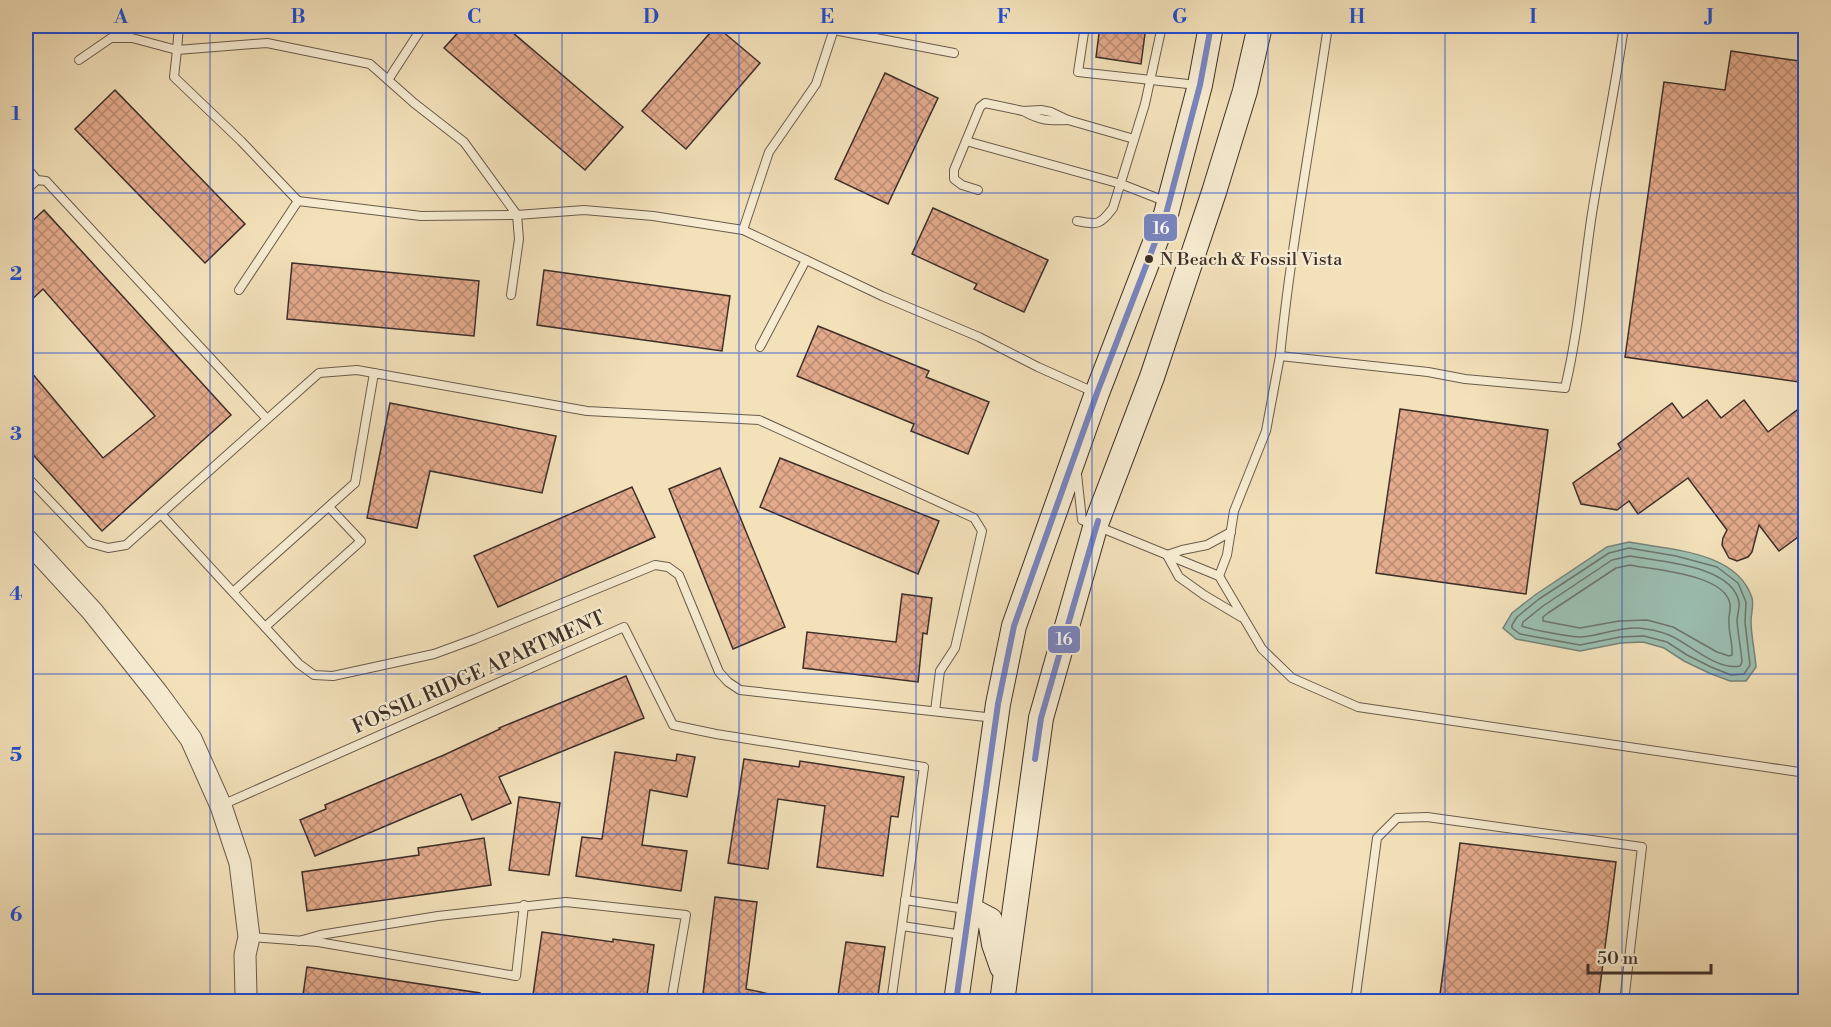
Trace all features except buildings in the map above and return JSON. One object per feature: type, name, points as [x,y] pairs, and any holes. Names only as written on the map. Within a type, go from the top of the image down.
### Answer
[{"type":"main road","points":[[956,1002],[996,718],[1014,626],[1097,393],[1166,214],[1200,86],[1211,26]]},
{"type":"main road","points":[[1002,1002],[1041,718],[1096,524],[1152,377],[1206,215],[1245,91],[1260,26]]},
{"type":"main road","points":[[1168,202],[1206,215]]},
{"type":"main road","points":[[969,909],[990,920],[994,944],[1005,974]]},
{"type":"street","points":[[26,539],[92,611],[158,694],[191,740],[221,806],[240,863],[249,937],[245,955],[246,995],[244,1002]]},
{"type":"lane","points":[[179,26],[174,76],[241,141],[297,201],[421,216],[517,215],[584,210],[653,216],[743,230],[882,296],[979,337],[1038,367],[1097,393]]},
{"type":"lane","points":[[388,80],[423,26]]},
{"type":"lane","points":[[813,26],[835,28],[954,53]]},
{"type":"lane","points":[[1085,26],[1078,72],[1200,86]]},
{"type":"lane","points":[[1077,221],[1095,224],[1104,221],[1113,208],[1151,80],[1162,26]]},
{"type":"lane","points":[[1219,576],[1227,555],[1234,511],[1266,431],[1280,356],[1297,219],[1328,26]]},
{"type":"lane","points":[[1280,356],[1428,372],[1465,379],[1565,388],[1572,361],[1592,219],[1624,26]]},
{"type":"lane","points":[[743,230],[769,152],[816,84],[835,28]]},
{"type":"lane","points":[[79,60],[111,38],[132,38],[177,50],[267,44],[370,64],[464,142],[517,215],[519,238],[511,295]]},
{"type":"lane","points":[[978,190],[962,185],[954,179],[954,170],[980,107],[985,104],[1023,111],[1039,120],[1068,120],[1134,139]]},
{"type":"lane","points":[[966,141],[1121,184],[1168,202]]},
{"type":"lane","points":[[26,167],[37,180],[46,181],[267,418]]},
{"type":"lane","points":[[26,190],[37,180]]},
{"type":"lane","points":[[239,290],[297,201]]},
{"type":"lane","points":[[760,347],[806,260]]},
{"type":"lane","points":[[26,476],[90,543],[108,548],[126,545],[319,373],[357,370],[587,411],[759,420],[974,518],[982,531],[955,648],[940,671],[935,711]]},
{"type":"lane","points":[[233,592],[355,483],[374,373]]},
{"type":"lane","points":[[1074,456],[1082,520],[1219,576],[1262,649],[1292,678],[1358,707],[1806,773]]},
{"type":"lane","points":[[265,627],[361,541],[328,507]]},
{"type":"lane","points":[[161,514],[299,664],[314,675],[333,676],[434,654],[655,565],[668,567],[679,575],[719,672],[740,690],[996,718]]},
{"type":"lane","points":[[1167,555],[1207,545],[1231,532]]},
{"type":"lane","points":[[1167,555],[1179,577],[1244,619]]},
{"type":"lane","name":"FOSSIL RIDGE APARTMENT","points":[[221,806],[624,627],[673,725],[924,767],[891,1002]]},
{"type":"lane","points":[[1355,1002],[1377,838],[1397,818],[1427,817],[1642,848],[1624,1002]]},
{"type":"lane","points":[[905,900],[969,909]]},
{"type":"lane","points":[[299,941],[320,935],[438,915],[566,902],[686,915],[671,1002]]},
{"type":"lane","points":[[249,937],[318,942],[516,976],[524,905]]},
{"type":"lane","points":[[902,926],[965,935]]},
{"type":"water","points":[[1629,542],[1700,555],[1732,571],[1744,582],[1753,601],[1751,627],[1756,667],[1746,681],[1730,681],[1684,661],[1664,648],[1643,642],[1621,643],[1580,651],[1516,639],[1503,628],[1512,613],[1535,595],[1607,547]]},
{"type":"transit line","name":"16","points":[[956,1002],[998,704],[1014,626],[1097,393],[1166,214],[1200,85],[1211,26]]},
{"type":"transit line","name":"16","points":[[1035,759],[1041,718],[1098,521]]},
{"type":"place","name":"N Beach & Fossil Vista","points":[[1149,259]]}]
